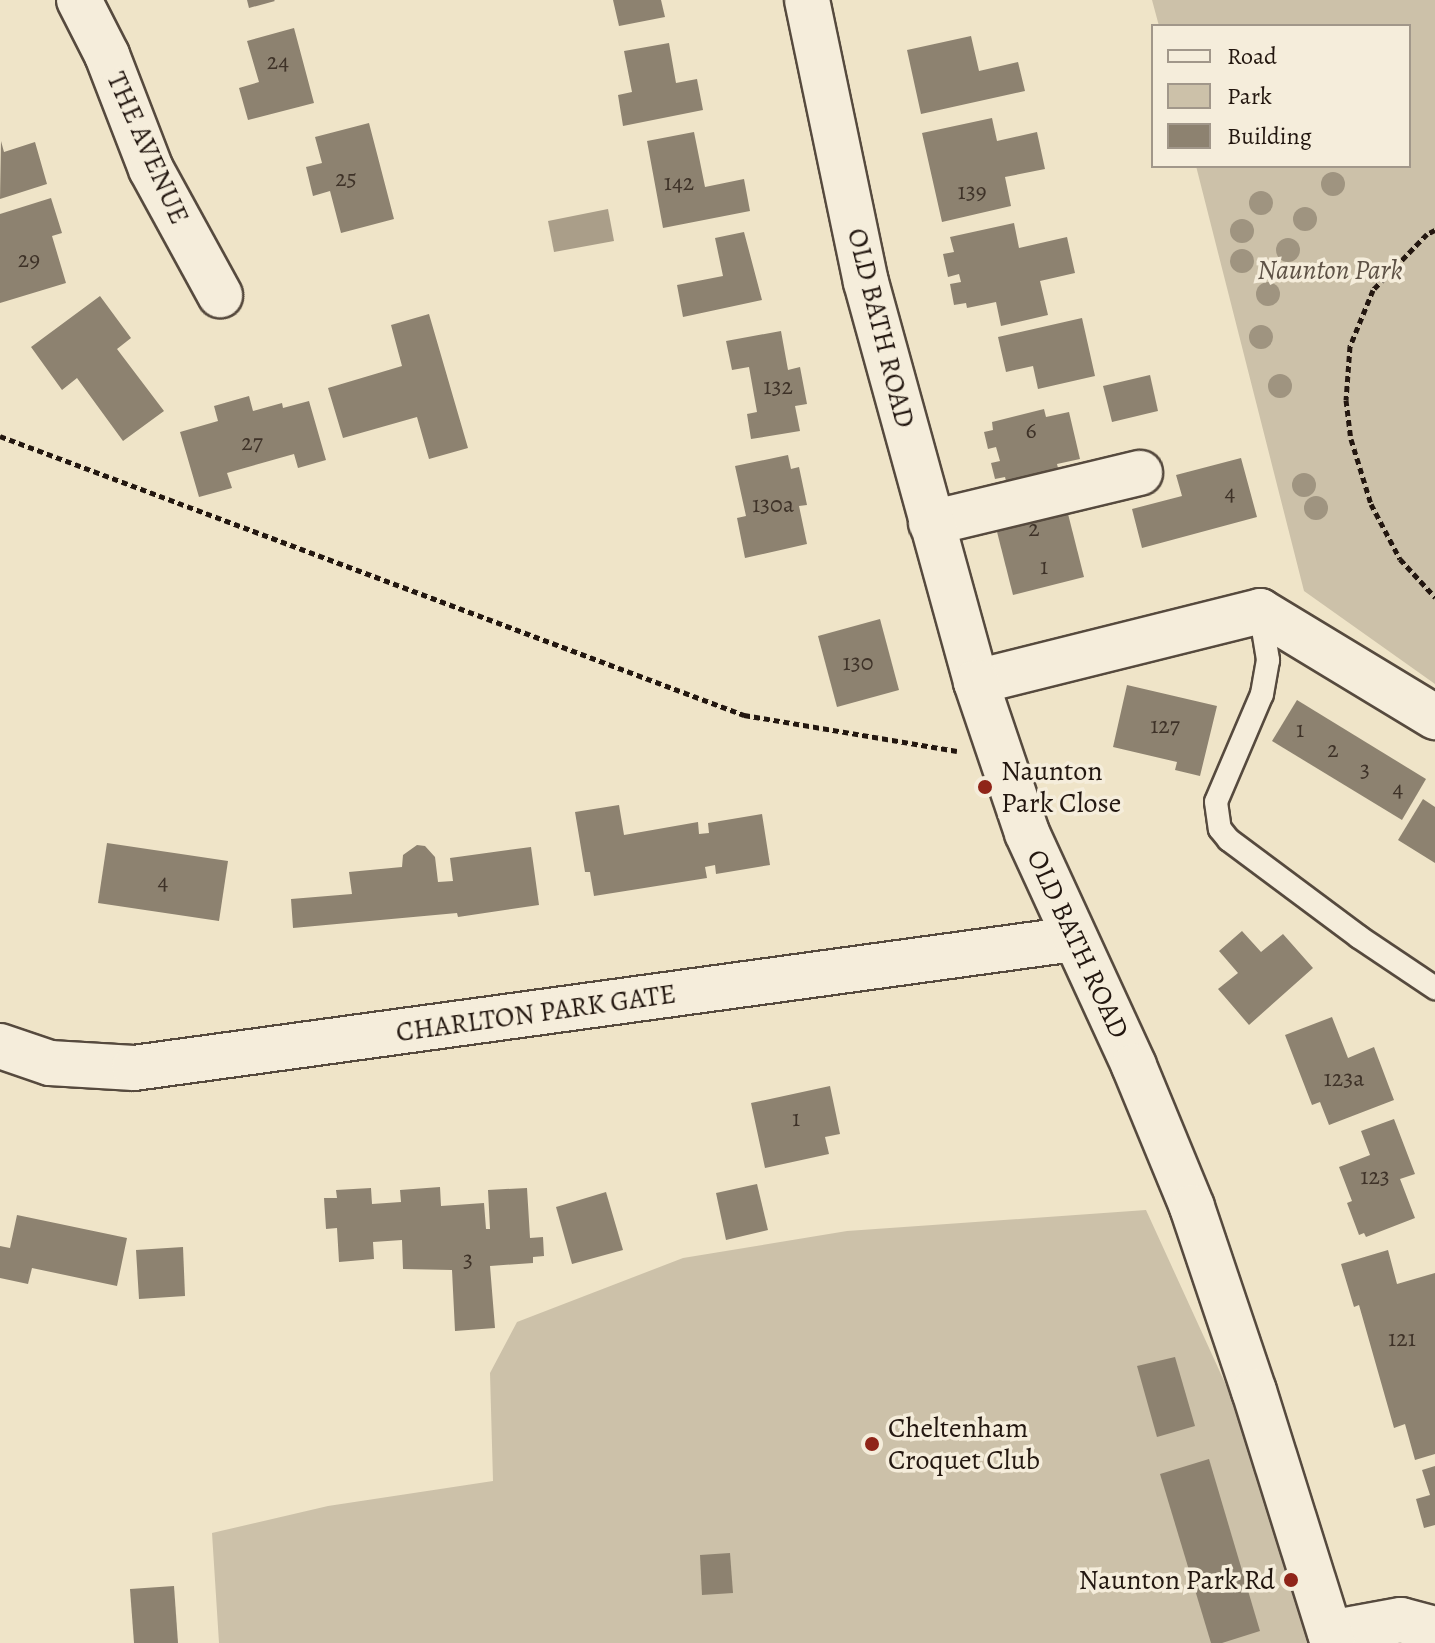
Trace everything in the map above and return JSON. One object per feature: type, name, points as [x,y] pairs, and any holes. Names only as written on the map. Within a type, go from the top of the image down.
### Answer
[{"type":"street","name":"THE AVENUE","points":[[79,0],[107,55],[151,169],[220,295]]},
{"type":"street","name":"OLD BATH ROAD","points":[[807,0],[866,282],[976,682],[1027,833],[1073,939],[1134,1066],[1192,1207],[1332,1638]]},
{"type":"street","points":[[931,523],[1140,473]]},
{"type":"street","points":[[976,682],[1260,611],[1435,717]]},
{"type":"street","name":"CHARLTON PARK GATE","points":[[0,1046],[50,1063],[134,1068],[1073,939]]},
{"type":"street","points":[[1332,1638],[1401,1620],[1435,1629]]},
{"type":"lane","points":[[1260,611],[1268,660],[1262,694],[1216,802],[1220,829],[1229,840],[1359,937],[1435,988]]},
{"type":"path","points":[[1435,230],[1427,234],[1373,290],[1350,346],[1346,400],[1351,439],[1371,504],[1400,559],[1435,597]]},
{"type":"path","points":[[0,436],[744,715],[1001,759]]},
{"type":"green space","name":"Naunton Park","points":[[1152,0],[1435,0],[1435,684],[1304,591],[1197,168],[1411,168],[1411,24],[1158,24]]},
{"type":"green space","name":"Cheltenham Croquet Club","points":[[1146,1210],[1236,1407],[1333,1643],[219,1643],[212,1533],[328,1506],[493,1481],[490,1373],[517,1322],[683,1258],[847,1231]]},
{"type":"shaded area","points":[[608,209],[614,241],[554,252],[548,221]]},
{"type":"building","points":[[247,0],[274,0],[275,1],[249,8]]},
{"type":"building","points":[[613,0],[661,0],[665,17],[619,26]]},
{"type":"building","points":[[294,28],[314,103],[248,120],[239,88],[259,82],[247,41]]},
{"type":"building","points":[[971,36],[979,71],[1018,62],[1025,91],[921,114],[907,50]]},
{"type":"building","points":[[669,43],[676,83],[697,79],[703,110],[623,126],[618,95],[632,92],[624,51]]},
{"type":"building","points":[[992,118],[997,141],[1037,132],[1045,169],[1005,177],[1011,206],[942,222],[922,133]]},
{"type":"building","points":[[369,123],[394,219],[341,233],[330,191],[313,196],[306,167],[322,163],[315,137]]},
{"type":"building","points":[[694,132],[705,187],[744,179],[750,211],[663,228],[647,141]]},
{"type":"building","points":[[1,141],[4,152],[35,142],[47,184],[0,199]]},
{"type":"building","points":[[51,198],[62,233],[52,236],[66,283],[0,303],[0,214]]},
{"type":"building","points":[[1014,223],[1019,248],[1067,237],[1075,273],[1040,281],[1048,315],[1001,326],[996,302],[967,308],[966,303],[954,305],[950,284],[961,282],[959,274],[948,277],[943,254],[954,252],[950,237]]},
{"type":"building","points":[[744,232],[762,300],[683,317],[677,285],[723,276],[715,238]]},
{"type":"building","points":[[100,296],[131,338],[117,349],[164,411],[123,441],[77,378],[62,390],[31,347]]},
{"type":"building","points":[[429,314],[468,448],[429,459],[417,417],[343,438],[328,388],[402,366],[391,325]]},
{"type":"building","points":[[1082,318],[1095,376],[1038,389],[1033,366],[1006,372],[998,337]]},
{"type":"building","points":[[781,331],[788,370],[800,367],[807,404],[795,406],[800,431],[751,439],[747,414],[757,412],[749,367],[732,370],[726,341]]},
{"type":"building","points":[[1150,375],[1158,411],[1112,422],[1103,386]]},
{"type":"building","points":[[249,396],[253,411],[282,403],[283,408],[309,401],[326,460],[298,468],[294,454],[227,473],[232,488],[199,497],[180,432],[218,421],[214,406]]},
{"type":"building","points":[[1044,409],[1046,417],[1069,412],[1080,459],[1057,464],[1059,472],[1007,485],[1005,477],[995,479],[991,463],[1000,461],[996,447],[988,449],[984,432],[993,430],[992,422]]},
{"type":"building","points":[[788,455],[791,469],[799,467],[807,505],[799,506],[807,544],[745,558],[737,518],[746,516],[735,466]]},
{"type":"building","points":[[1241,458],[1257,517],[1142,548],[1132,509],[1182,496],[1176,475]]},
{"type":"building","points":[[1065,502],[1084,577],[1013,595],[994,520]]},
{"type":"building","points":[[880,619],[899,690],[837,707],[818,636]]},
{"type":"building","points":[[1127,685],[1217,706],[1200,776],[1175,770],[1177,762],[1113,747]]},
{"type":"building","points":[[1297,700],[1426,779],[1402,820],[1272,741]]},
{"type":"building","points":[[1423,799],[1435,807],[1435,863],[1398,840]]},
{"type":"building","points":[[619,805],[624,835],[698,822],[699,834],[709,833],[708,823],[762,814],[770,865],[716,874],[715,865],[705,867],[707,878],[594,896],[590,872],[585,872],[575,812]]},
{"type":"building","points":[[107,843],[228,861],[219,921],[98,903]]},
{"type":"building","points":[[417,845],[425,846],[435,857],[438,882],[453,881],[450,858],[531,847],[539,905],[458,917],[457,913],[293,928],[291,899],[352,894],[349,872],[402,867],[403,855]]},
{"type":"building","points":[[1242,931],[1261,952],[1283,934],[1313,968],[1249,1025],[1218,989],[1238,973],[1219,951]]},
{"type":"building","points":[[1332,1017],[1348,1058],[1374,1047],[1394,1100],[1329,1125],[1320,1102],[1312,1105],[1285,1035]]},
{"type":"building","points":[[830,1086],[840,1134],[825,1137],[829,1154],[765,1168],[751,1103]]},
{"type":"building","points":[[1394,1119],[1415,1174],[1400,1179],[1415,1218],[1366,1237],[1364,1233],[1359,1235],[1347,1203],[1352,1201],[1339,1167],[1370,1155],[1361,1131]]},
{"type":"building","points":[[757,1184],[768,1230],[726,1240],[716,1193]]},
{"type":"building","points":[[440,1187],[441,1206],[484,1203],[486,1229],[490,1229],[488,1190],[527,1188],[530,1238],[543,1237],[544,1256],[533,1257],[533,1263],[490,1266],[495,1328],[455,1331],[452,1270],[403,1269],[402,1240],[373,1242],[374,1259],[339,1262],[337,1228],[326,1229],[324,1198],[337,1198],[336,1190],[371,1188],[372,1204],[401,1202],[400,1190]]},
{"type":"building","points":[[606,1192],[623,1250],[572,1264],[556,1207]]},
{"type":"building","points":[[17,1215],[127,1238],[117,1286],[32,1268],[28,1284],[0,1278],[0,1246],[10,1248]]},
{"type":"building","points":[[183,1247],[185,1296],[139,1299],[136,1250]]},
{"type":"building","points":[[1388,1250],[1397,1284],[1435,1273],[1435,1454],[1415,1460],[1405,1424],[1394,1428],[1359,1305],[1354,1307],[1341,1264]]},
{"type":"building","points":[[1175,1357],[1195,1426],[1157,1437],[1137,1366]]},
{"type":"building","points":[[1209,1459],[1260,1631],[1222,1643],[1211,1643],[1160,1474]]},
{"type":"building","points":[[1435,1466],[1435,1525],[1424,1528],[1416,1499],[1430,1495],[1422,1470]]},
{"type":"building","points":[[730,1553],[733,1593],[702,1595],[700,1555]]},
{"type":"building","points":[[174,1586],[178,1643],[134,1643],[130,1589]]},
{"type":"place","name":"Naunton Park Close","points":[[985,787]]},
{"type":"place","name":"Cheltenham Croquet Club","points":[[872,1444]]},
{"type":"place","name":"Naunton Park Rd","points":[[1291,1580]]}]
